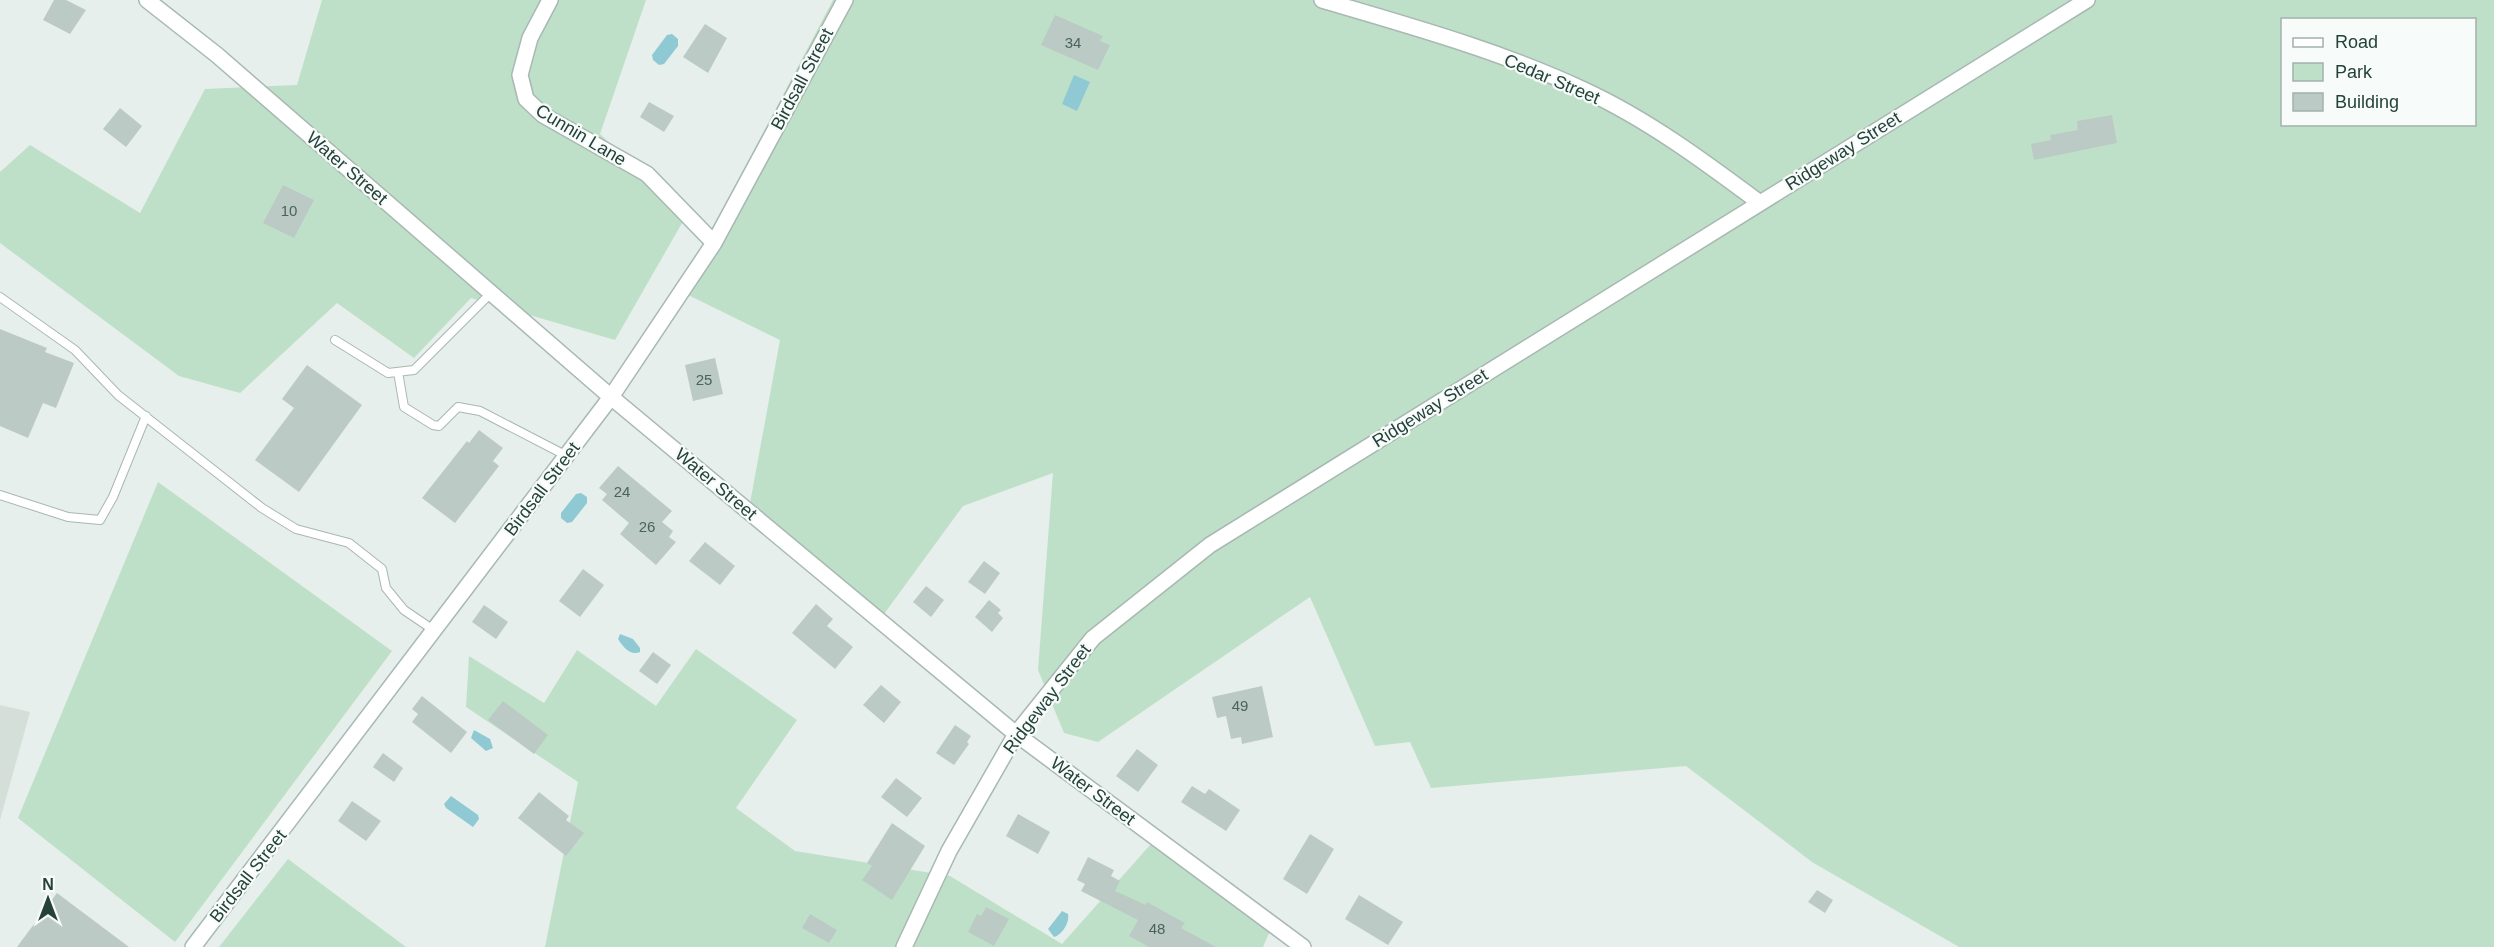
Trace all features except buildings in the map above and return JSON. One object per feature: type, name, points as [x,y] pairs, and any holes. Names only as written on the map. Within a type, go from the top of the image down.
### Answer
[{"type":"street","name":"Water Street","points":[[147,0],[217,55],[611,397],[1017,734],[1303,947]]},
{"type":"street","name":"Cunnin Lane","points":[[550,0],[531,38],[520,75],[526,99],[543,115],[647,174],[714,243]]},
{"type":"street","name":"Birdsall Street","points":[[193,947],[436,631],[611,397],[714,243],[845,0]]},
{"type":"street","name":"Cedar Street","points":[[1322,0],[1460,41],[1585,90],[1706,162],[1760,203]]},
{"type":"street","name":"Ridgeway Street","points":[[904,947],[949,851],[1017,734],[1093,638],[1210,545],[2087,0]]},
{"type":"lane","points":[[335,340],[387,373],[414,370],[491,293]]},
{"type":"lane","points":[[0,297],[75,350],[118,395],[262,508],[296,528],[349,543],[382,569],[386,588],[404,610],[436,631]]},
{"type":"lane","points":[[398,372],[404,407],[433,425],[440,426],[458,407],[480,411],[567,456]]},
{"type":"lane","points":[[0,495],[68,517],[100,520],[113,497],[146,416]]},
{"type":"shaded area","points":[[0,705],[30,712],[0,820]]},
{"type":"green space","points":[[322,0],[646,0],[600,134],[686,216],[615,340],[471,298],[414,358],[337,303],[240,393],[179,376],[0,243],[0,172],[30,145],[140,213],[205,89],[297,85]]},
{"type":"green space","points":[[833,0],[2494,0],[2494,947],[1959,947],[1812,862],[1686,766],[1431,788],[1410,742],[1375,746],[1310,597],[1098,742],[1064,733],[1038,670],[1053,473],[963,506],[884,614],[748,514],[780,340],[680,291]]},
{"type":"green space","points":[[158,482],[392,651],[175,942],[18,818]]},
{"type":"green space","points":[[696,649],[797,720],[736,808],[795,851],[950,876],[1062,944],[1151,844],[1273,924],[1263,947],[545,947],[578,782],[466,707],[469,656],[544,703],[577,650],[656,706]]},
{"type":"green space","points":[[288,859],[406,947],[219,947]]},
{"type":"water","points":[[672,34],[678,39],[678,46],[664,64],[659,65],[653,60],[652,55],[667,35]]},
{"type":"water","points":[[1074,75],[1090,82],[1077,111],[1062,104]]},
{"type":"water","points":[[581,493],[587,497],[587,503],[572,522],[567,523],[561,518],[561,513],[576,494]]},
{"type":"water","points":[[620,634],[633,639],[640,648],[640,652],[633,653],[625,648],[618,639]]},
{"type":"water","points":[[474,730],[490,739],[493,748],[486,751],[471,738]]},
{"type":"water","points":[[451,796],[478,815],[479,819],[473,827],[446,808],[444,804]]},
{"type":"water","points":[[1062,911],[1068,914],[1068,921],[1062,931],[1054,937],[1048,929]]}]
